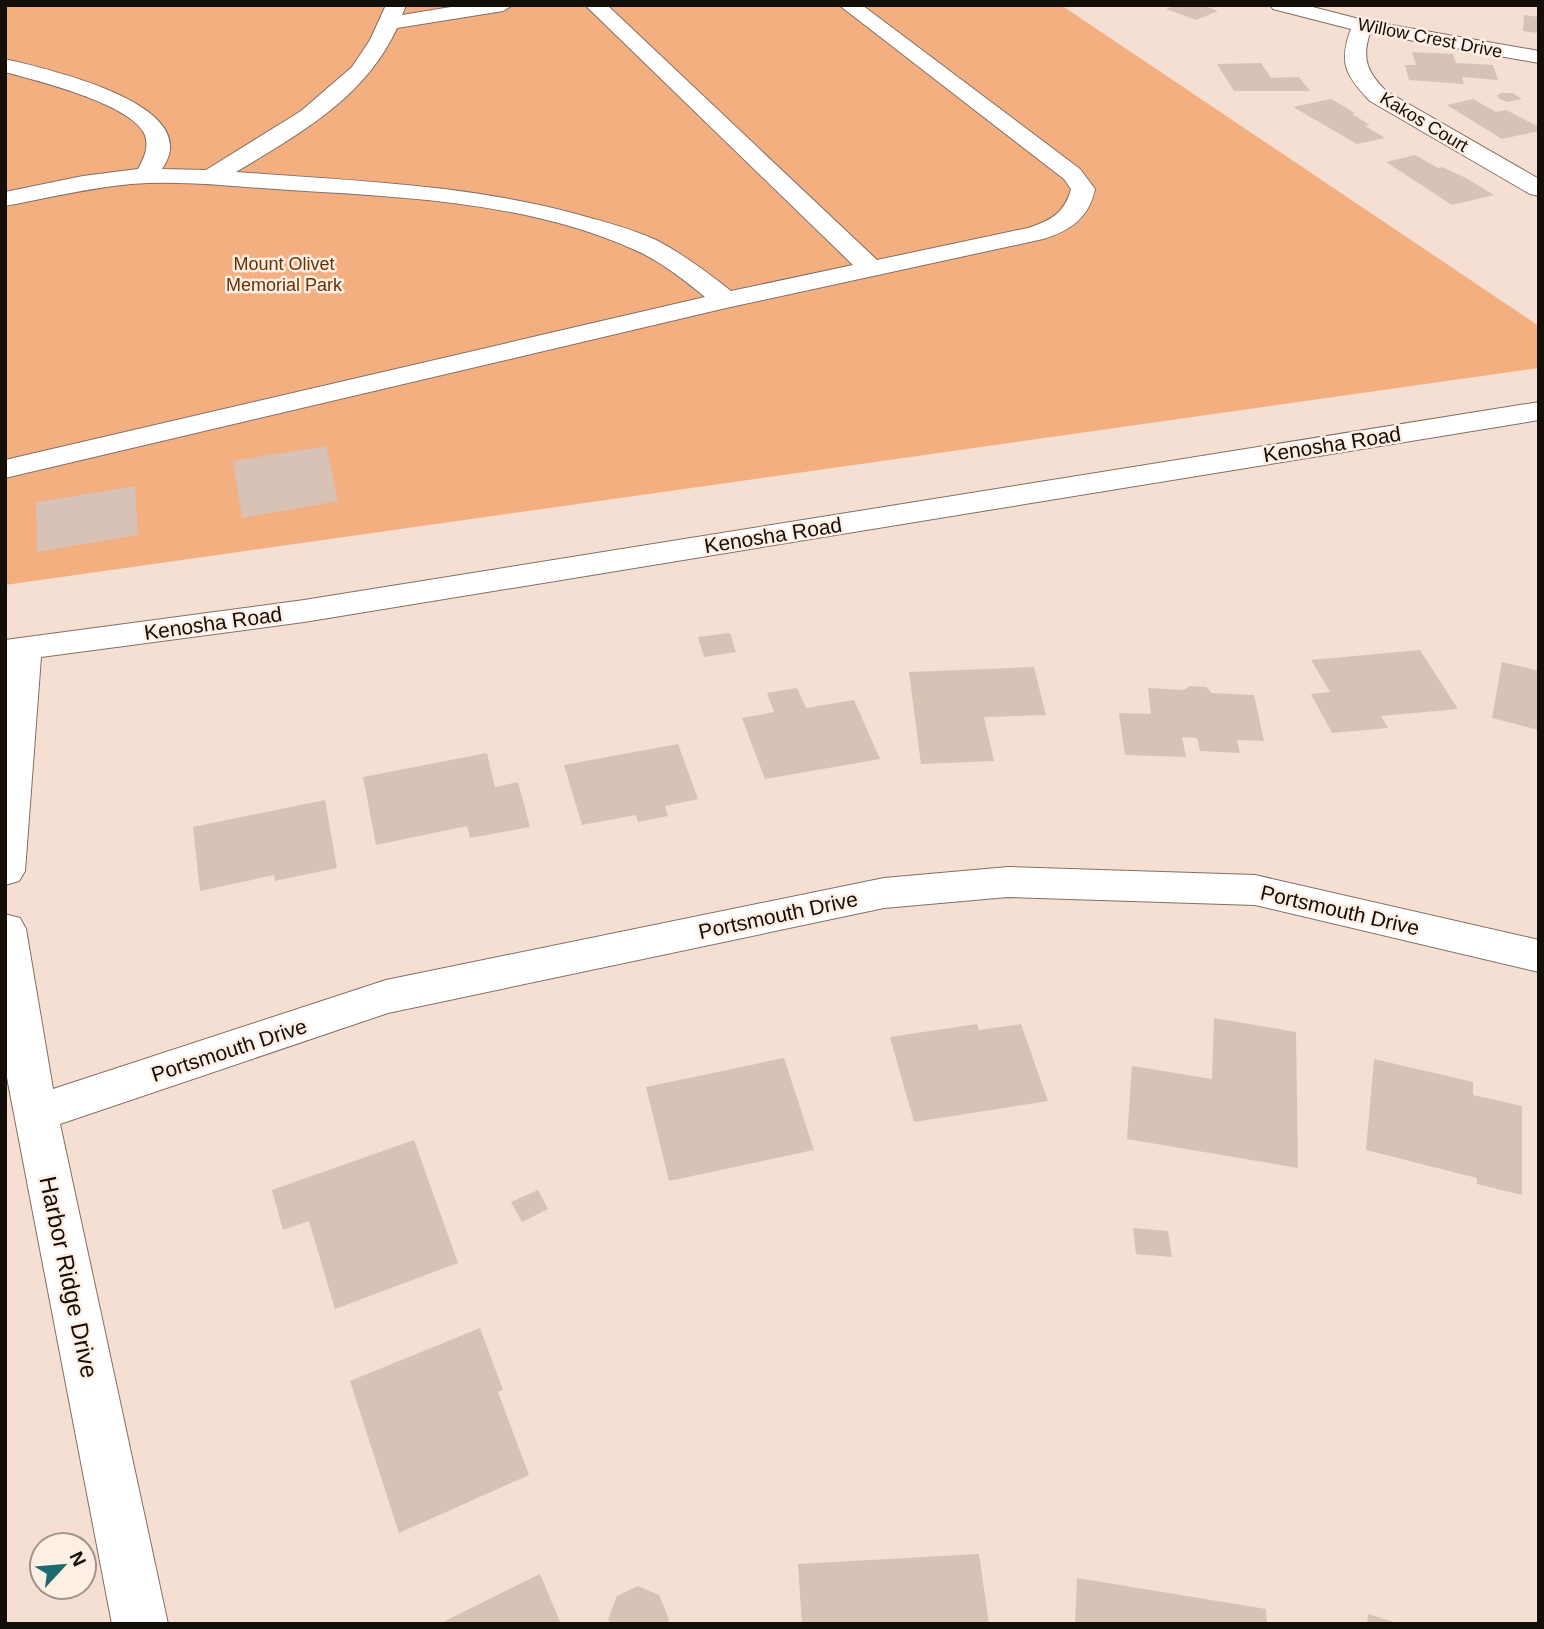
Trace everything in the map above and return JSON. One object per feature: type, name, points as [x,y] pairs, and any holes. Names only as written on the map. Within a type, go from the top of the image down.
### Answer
[{"type":"street","points":[[209,179],[336,94],[359,72],[392,14],[503,5]]},
{"type":"street","points":[[595,5],[871,268]]},
{"type":"street","points":[[5,469],[726,300],[1034,234],[1058,227],[1074,215],[1082,202],[1083,189],[1053,158],[849,5]]},
{"type":"street","name":"Willow Crest Drive","points":[[1280,5],[1363,26],[1539,57]]},
{"type":"street","name":"Kakos Court","points":[[1363,26],[1353,49],[1353,62],[1361,78],[1378,96],[1539,189]]},
{"type":"street","points":[[5,65],[110,99],[146,119],[155,132],[159,146],[146,177]]},
{"type":"street","points":[[5,199],[146,177],[366,188],[420,194],[565,219],[643,245],[674,261],[726,300]]},
{"type":"street","name":"Kenosha Road","points":[[15,650],[304,611],[1539,411]]},
{"type":"street","points":[[5,871],[15,650]]},
{"type":"street","name":"Portsmouth Drive","points":[[35,1114],[386,997],[884,893],[1008,882],[1255,890],[1539,956]]},
{"type":"street","name":"Harbor Ridge Drive","points":[[5,929],[35,1114],[140,1624]]},
{"type":"green space","name":"Mount Olivet Memorial Park","points":[[5,5],[1061,5],[1539,326],[1539,368],[5,585]]},
{"type":"building","points":[[1177,5],[1202,5],[1218,11],[1196,20],[1166,9]]},
{"type":"building","points":[[1524,15],[1539,17],[1539,33],[1523,31]]},
{"type":"building","points":[[1412,52],[1453,54],[1456,63],[1493,65],[1498,80],[1462,77],[1464,84],[1409,80],[1405,65],[1416,65]]},
{"type":"building","points":[[1261,63],[1271,78],[1299,77],[1310,91],[1234,91],[1217,64]]},
{"type":"building","points":[[1512,93],[1522,99],[1508,102],[1499,99],[1497,95]]},
{"type":"building","points":[[1331,99],[1355,113],[1352,114],[1370,125],[1365,126],[1385,138],[1357,144],[1293,107]]},
{"type":"building","points":[[1473,99],[1496,112],[1506,110],[1539,127],[1539,131],[1502,139],[1447,105]]},
{"type":"building","points":[[1415,155],[1438,168],[1442,167],[1466,178],[1494,195],[1452,205],[1386,162]]},
{"type":"building","points":[[326,446],[338,501],[242,518],[233,461]]},
{"type":"building","points":[[135,486],[138,535],[37,552],[36,502]]},
{"type":"building","points":[[730,633],[736,652],[704,657],[698,637]]},
{"type":"building","points":[[1420,650],[1458,709],[1381,716],[1388,728],[1332,733],[1311,694],[1330,692],[1311,660]]},
{"type":"building","points":[[1502,662],[1539,671],[1539,730],[1492,718]]},
{"type":"building","points":[[1034,667],[1046,715],[984,717],[994,761],[921,764],[909,672]]},
{"type":"building","points":[[1190,686],[1206,687],[1212,693],[1254,695],[1264,741],[1237,740],[1240,753],[1200,751],[1197,738],[1182,737],[1186,757],[1125,755],[1119,713],[1151,714],[1148,688],[1184,690]]},
{"type":"building","points":[[797,688],[806,708],[854,700],[880,759],[765,779],[742,718],[774,712],[767,693]]},
{"type":"building","points":[[678,744],[698,799],[665,806],[668,816],[638,822],[636,815],[582,825],[564,765]]},
{"type":"building","points":[[487,753],[495,787],[518,782],[530,827],[470,838],[467,826],[376,845],[363,777]]},
{"type":"building","points":[[325,800],[337,868],[275,881],[274,875],[200,891],[193,827]]},
{"type":"building","points":[[1214,1018],[1296,1032],[1298,1168],[1127,1139],[1132,1066],[1212,1079]]},
{"type":"building","points":[[977,1024],[979,1030],[1021,1024],[1048,1101],[914,1122],[890,1037]]},
{"type":"building","points":[[784,1058],[814,1150],[669,1181],[646,1087]]},
{"type":"building","points":[[1374,1059],[1473,1082],[1473,1095],[1522,1106],[1522,1195],[1477,1184],[1477,1178],[1366,1150]]},
{"type":"building","points":[[414,1140],[458,1263],[335,1309],[309,1221],[283,1230],[272,1190]]},
{"type":"building","points":[[538,1190],[548,1209],[522,1222],[511,1202]]},
{"type":"building","points":[[1133,1228],[1168,1231],[1172,1257],[1136,1254]]},
{"type":"building","points":[[480,1328],[503,1390],[498,1392],[529,1475],[399,1533],[350,1381]]},
{"type":"building","points":[[979,1554],[989,1624],[802,1624],[798,1564]]},
{"type":"building","points":[[540,1574],[561,1624],[439,1624]]},
{"type":"building","points":[[1077,1578],[1266,1609],[1267,1624],[1075,1624]]},
{"type":"building","points":[[638,1586],[659,1595],[669,1619],[667,1624],[610,1624],[608,1619],[617,1596]]},
{"type":"building","points":[[1368,1614],[1397,1623],[1367,1624]]}]
